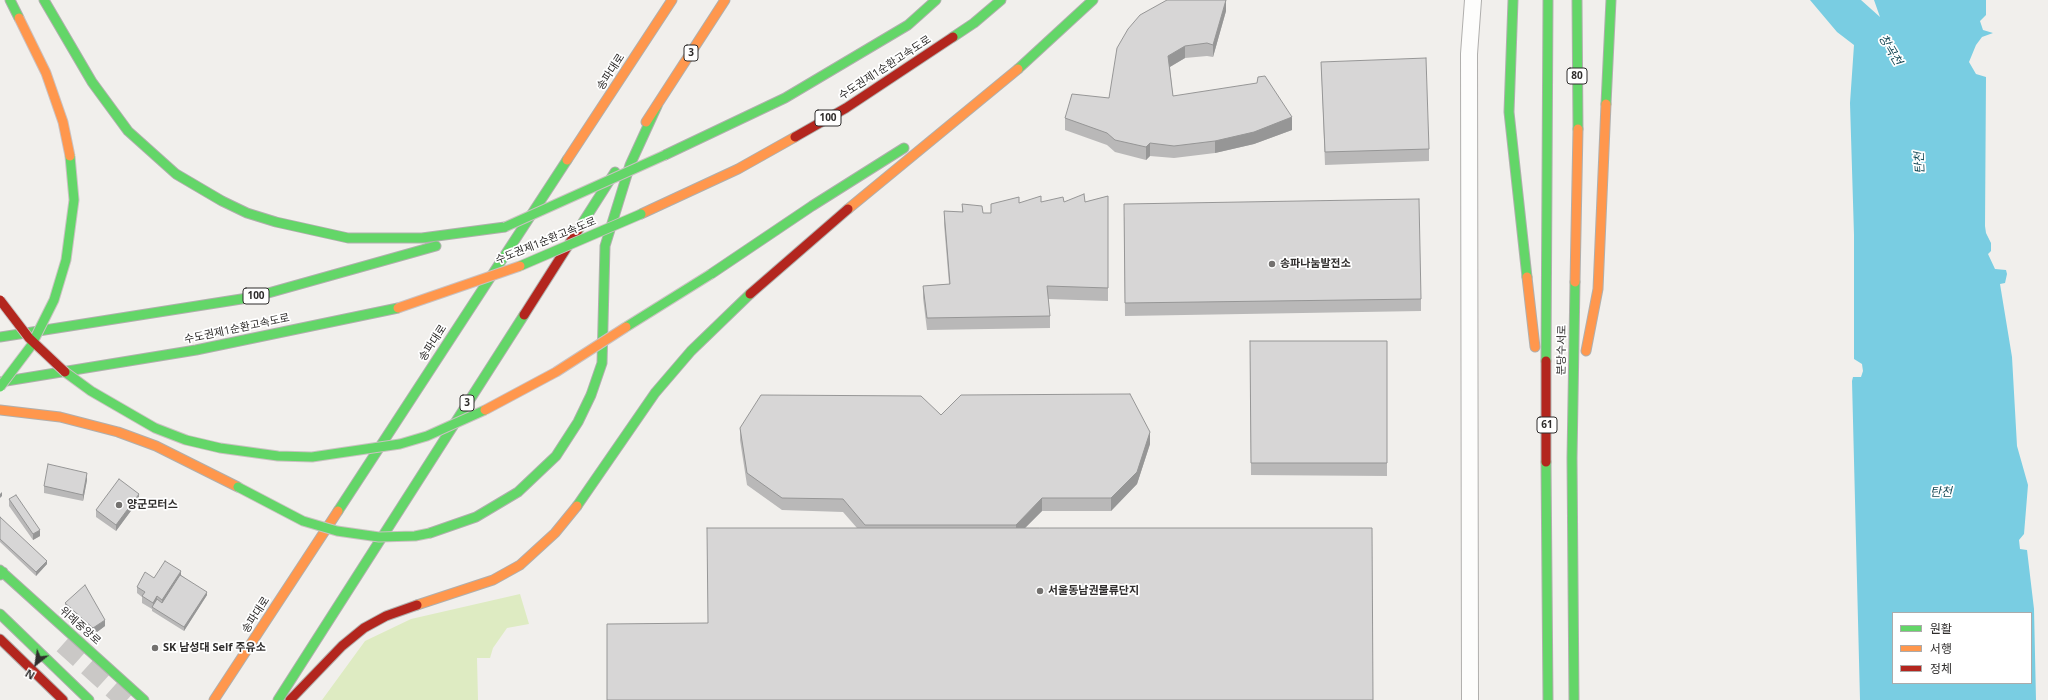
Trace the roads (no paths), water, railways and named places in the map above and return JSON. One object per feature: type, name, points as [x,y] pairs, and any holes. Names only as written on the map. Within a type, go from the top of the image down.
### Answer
[{"type":"main road","points":[[0,387],[31,346],[54,300],[66,260],[74,200],[72,163],[59,107],[38,53],[10,0]]},
{"type":"main road","points":[[44,0],[92,82],[128,131],[160,161],[208,194],[260,217],[348,238],[422,238],[505,227]]},
{"type":"main road","name":"송파대로","points":[[214,700],[672,0]]},
{"type":"main road","name":"3","points":[[278,700],[725,0]]},
{"type":"main road","name":"100","points":[[0,337],[254,297],[505,227],[665,155],[785,98],[908,25],[936,0]]},
{"type":"main road","name":"수도권제1순환고속도로","points":[[0,382],[196,350],[398,308],[530,263],[738,169],[846,108],[974,23],[1001,0]]},
{"type":"main road","points":[[290,700],[342,646],[364,628],[386,616],[493,580],[520,564],[539,549],[555,534],[575,510],[655,393],[695,346],[731,310],[782,264],[1036,54],[1093,0]]},
{"type":"main road","points":[[1513,0],[1509,112],[1546,458]]},
{"type":"main road","name":"분당수서로","points":[[1548,0],[1546,458],[1548,700]]},
{"type":"main road","name":"분당수서로","points":[[1574,700],[1572,458],[1578,151],[1577,0]]},
{"type":"main road","points":[[1572,458],[1588,331],[1598,289],[1611,0]]},
{"type":"main road","points":[[0,300],[29,338],[60,368],[91,391],[148,424],[179,438],[220,448],[266,455],[312,457],[348,453],[413,440],[486,410],[556,372],[710,274],[812,206],[979,101]]},
{"type":"main road","points":[[0,410],[60,417],[118,432],[163,449],[238,487],[282,512],[320,527],[337,531],[379,537],[416,536],[430,533],[476,517],[518,492],[556,456],[575,428],[591,394],[602,363],[604,337],[603,293],[605,246],[630,165],[657,106]]},
{"type":"main road","name":"위례중앙로","points":[[1,572],[144,700]]},
{"type":"main road","points":[[0,614],[88,700]]},
{"type":"main road","points":[[0,639],[63,700]]},
{"type":"street","points":[[1470,700],[1468,54],[1473,0]]},
{"type":"water","name":"탄천","points":[[1810,0],[1861,0],[1880,17],[1874,0],[1986,0],[1986,15],[1980,21],[1983,30],[1993,33],[1982,37],[1976,45],[1969,62],[1976,74],[1986,77],[1985,226],[1986,233],[1991,243],[1991,251],[1988,254],[1995,269],[2006,270],[2007,274],[2005,283],[2000,284],[2012,357],[2017,446],[2028,485],[2024,534],[2019,540],[2020,549],[2027,550],[2034,609],[2036,700],[1860,700],[1852,381],[1853,377],[1861,377],[1863,371],[1862,364],[1854,359],[1854,235],[1850,103],[1854,45],[1837,32]]},
{"type":"tunnel","points":[[64,643],[127,700]]},
{"type":"place","name":"송파나눔발전소","points":[[1272,264]]},
{"type":"place","name":"양군모터스","points":[[119,505]]},
{"type":"place","name":"서울동남권물류단지","points":[[1040,591]]},
{"type":"place","name":"SK 남성대 Self 주유소","points":[[155,648]]},
{"type":"water label","name":"창곡천","points":[[1890,50]]}]
